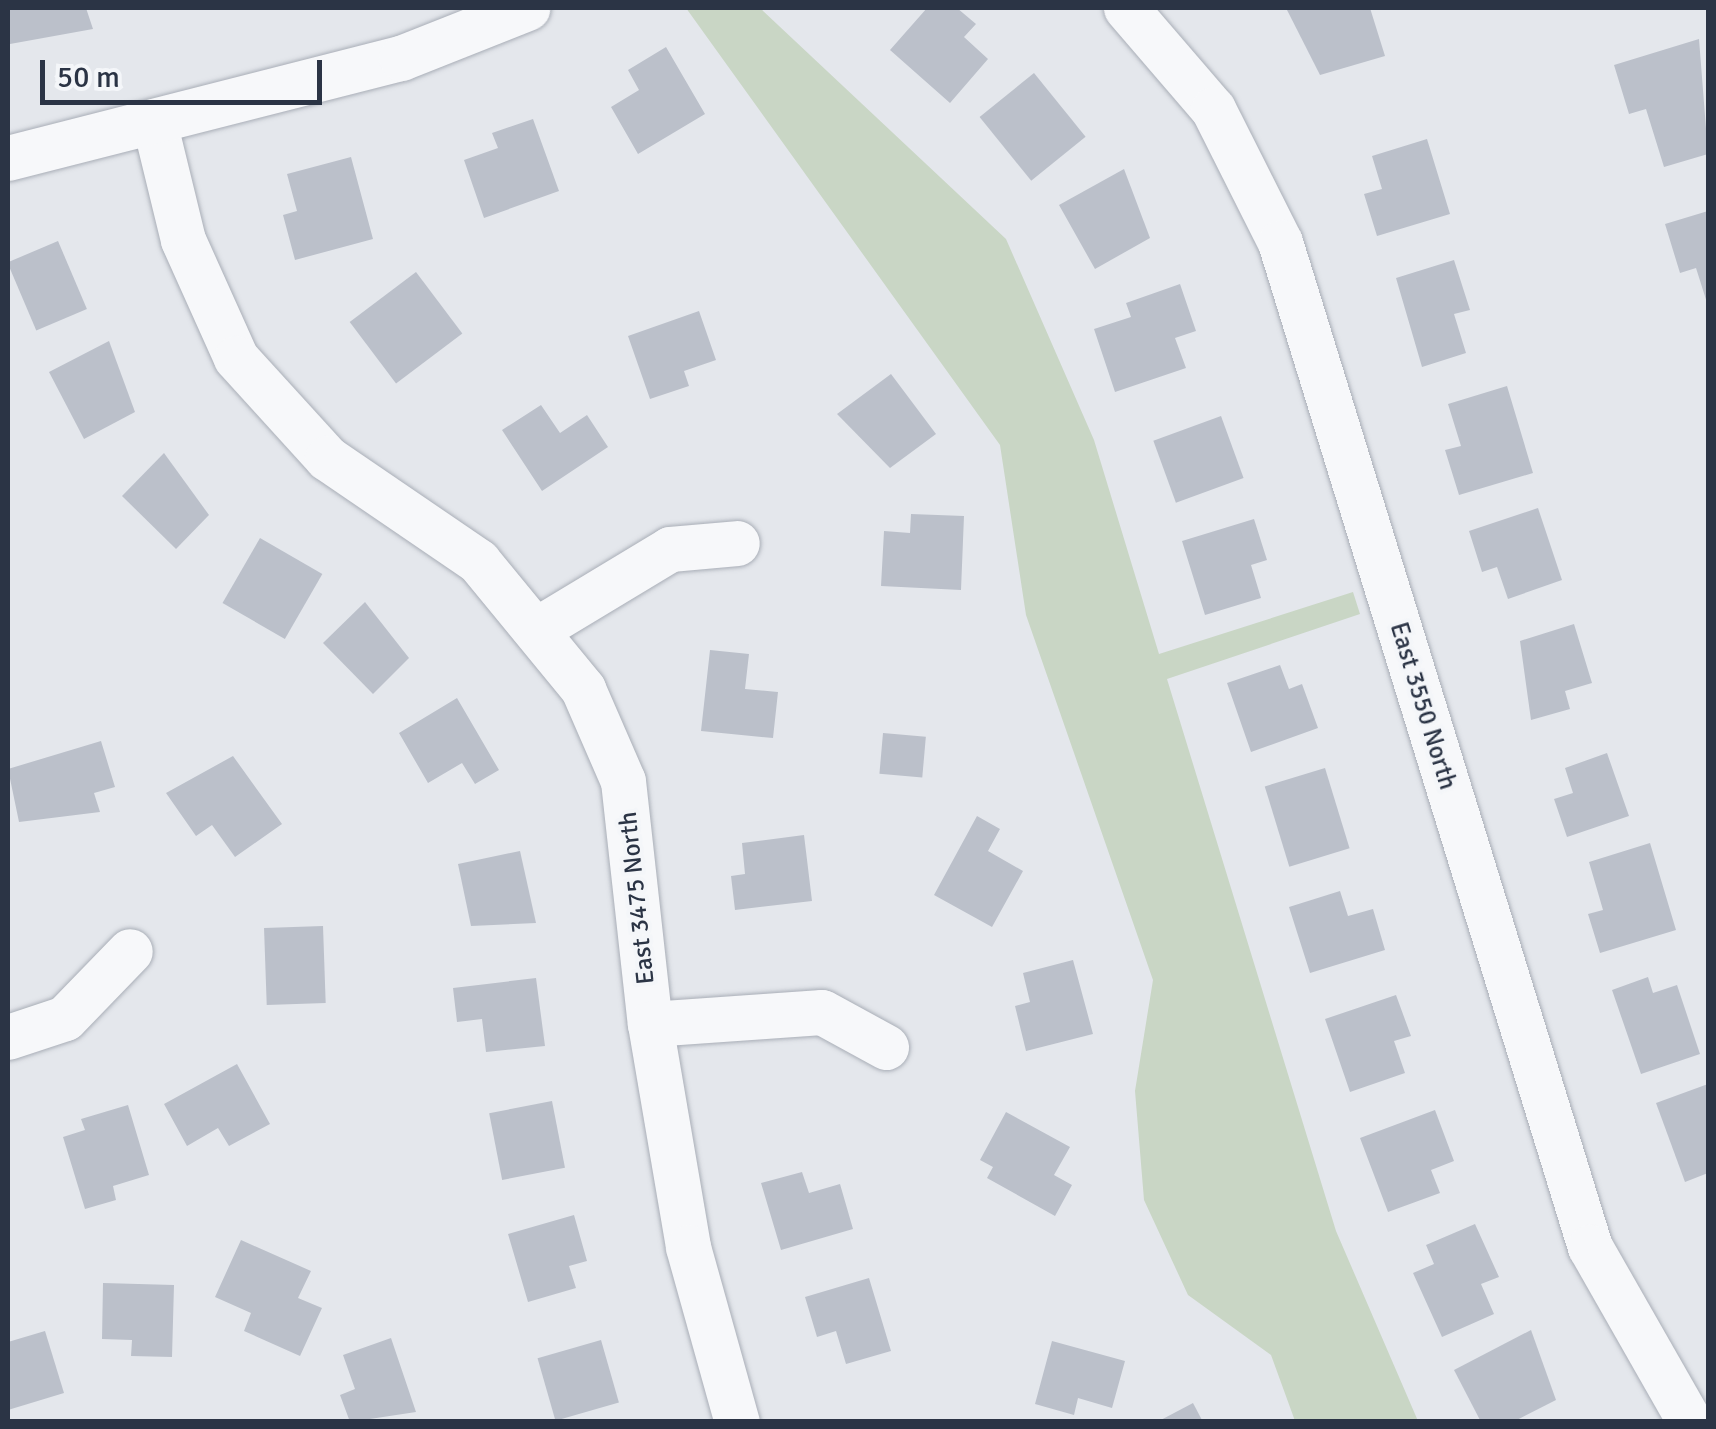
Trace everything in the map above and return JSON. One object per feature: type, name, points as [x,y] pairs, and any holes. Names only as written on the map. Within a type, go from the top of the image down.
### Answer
[{"type":"street","points":[[8,158],[402,58],[527,8]]},
{"type":"street","name":"East 3550 North","points":[[1126,8],[1213,109],[1280,242],[1590,1247],[1690,1422]]},
{"type":"street","name":"East 3475 North","points":[[154,121],[183,240],[236,358],[328,458],[478,562],[539,628],[583,689],[624,781],[650,1024],[688,1247],[737,1422]]},
{"type":"street","points":[[539,628],[670,549],[737,543]]},
{"type":"street","points":[[8,1037],[65,1018],[130,951]]},
{"type":"street","points":[[650,1024],[822,1012],[886,1047]]},
{"type":"green space","points":[[686,8],[760,8],[1006,239],[1094,440],[1159,654],[1353,592],[1360,614],[1167,679],[1336,1231],[1418,1421],[1295,1421],[1271,1355],[1188,1295],[1144,1200],[1135,1091],[1153,980],[1026,615],[1000,445]]},
{"type":"building","points":[[8,8],[86,8],[93,29],[10,44]]},
{"type":"building","points":[[927,8],[957,8],[976,24],[964,37],[988,59],[950,103],[890,50]]},
{"type":"building","points":[[1286,8],[1370,8],[1385,56],[1320,75]]},
{"type":"building","points":[[1699,39],[1708,154],[1664,167],[1646,109],[1629,114],[1614,65]]},
{"type":"building","points":[[666,47],[705,114],[638,154],[611,107],[639,90],[628,70]]},
{"type":"building","points":[[1034,73],[1086,137],[1031,181],[980,117]]},
{"type":"building","points":[[533,119],[559,191],[484,218],[464,160],[498,148],[492,133]]},
{"type":"building","points":[[1427,139],[1450,214],[1377,236],[1364,194],[1382,189],[1372,156]]},
{"type":"building","points":[[351,157],[373,239],[295,260],[283,215],[297,211],[287,174]]},
{"type":"building","points":[[1124,169],[1150,238],[1095,269],[1059,205]]},
{"type":"building","points":[[1708,211],[1708,306],[1696,268],[1680,273],[1665,224]]},
{"type":"building","points":[[58,241],[87,309],[36,331],[8,262]]},
{"type":"building","points":[[1454,260],[1470,310],[1454,314],[1466,353],[1422,367],[1396,278]]},
{"type":"building","points":[[416,272],[462,333],[396,383],[350,322]]},
{"type":"building","points":[[1180,284],[1196,331],[1175,338],[1186,368],[1115,392],[1094,329],[1131,317],[1126,303]]},
{"type":"building","points":[[699,311],[716,360],[684,371],[689,386],[650,399],[628,336]]},
{"type":"building","points":[[109,341],[135,412],[84,439],[49,372]]},
{"type":"building","points":[[891,374],[936,434],[890,468],[837,414]]},
{"type":"building","points":[[1507,386],[1533,473],[1459,495],[1445,450],[1461,446],[1448,404]]},
{"type":"building","points":[[541,405],[560,433],[587,415],[608,447],[542,491],[502,430]]},
{"type":"building","points":[[1221,416],[1244,478],[1176,503],[1153,441]]},
{"type":"building","points":[[164,453],[209,515],[176,549],[122,496]]},
{"type":"building","points":[[1538,508],[1562,580],[1508,599],[1497,567],[1482,572],[1469,531]]},
{"type":"building","points":[[911,514],[964,516],[961,590],[881,586],[884,531],[910,533]]},
{"type":"building","points":[[1254,519],[1267,560],[1251,565],[1261,598],[1205,615],[1182,541]]},
{"type":"building","points":[[260,538],[322,574],[285,639],[222,603]]},
{"type":"building","points":[[365,602],[409,658],[373,694],[323,643]]},
{"type":"building","points":[[1574,624],[1592,683],[1565,691],[1570,709],[1531,720],[1520,641]]},
{"type":"building","points":[[710,650],[749,654],[745,689],[778,692],[773,738],[701,731]]},
{"type":"building","points":[[1280,665],[1289,689],[1302,684],[1318,728],[1251,752],[1227,683]]},
{"type":"building","points":[[457,698],[499,770],[475,784],[462,763],[428,783],[399,733]]},
{"type":"building","points":[[883,733],[926,737],[922,778],[879,774]]},
{"type":"building","points":[[101,741],[115,787],[94,793],[100,812],[19,822],[8,769]]},
{"type":"building","points":[[1607,753],[1629,816],[1567,837],[1554,799],[1573,793],[1565,768]]},
{"type":"building","points":[[233,756],[282,824],[235,857],[212,825],[196,836],[166,793]]},
{"type":"building","points":[[1325,768],[1350,848],[1289,867],[1265,786]]},
{"type":"building","points":[[977,816],[1000,829],[988,851],[1023,871],[992,927],[934,895]]},
{"type":"building","points":[[804,835],[812,901],[735,910],[731,876],[745,874],[742,843]]},
{"type":"building","points":[[1650,843],[1676,930],[1600,953],[1588,914],[1603,910],[1589,862]]},
{"type":"building","points":[[520,851],[536,923],[471,926],[458,864]]},
{"type":"building","points":[[1340,891],[1348,916],[1373,909],[1385,950],[1310,973],[1289,907]]},
{"type":"building","points":[[323,926],[326,1003],[267,1005],[264,928]]},
{"type":"building","points":[[1073,960],[1093,1034],[1026,1051],[1015,1006],[1030,1002],[1023,973]]},
{"type":"building","points":[[1648,977],[1653,993],[1677,985],[1700,1054],[1641,1074],[1612,990]]},
{"type":"building","points":[[536,978],[545,1046],[486,1052],[482,1019],[457,1022],[453,988]]},
{"type":"building","points":[[1396,995],[1411,1036],[1394,1041],[1405,1073],[1350,1092],[1325,1019]]},
{"type":"building","points":[[237,1064],[270,1124],[229,1146],[218,1128],[187,1146],[164,1104]]},
{"type":"building","points":[[1708,1084],[1708,1173],[1685,1182],[1656,1103]]},
{"type":"building","points":[[552,1101],[565,1168],[502,1180],[489,1113]]},
{"type":"building","points":[[128,1105],[149,1175],[113,1186],[116,1200],[85,1209],[63,1137],[85,1130],[81,1119]]},
{"type":"building","points":[[1435,1110],[1454,1161],[1431,1170],[1440,1193],[1388,1212],[1360,1138]]},
{"type":"building","points":[[1006,1112],[1070,1147],[1054,1175],[1072,1185],[1055,1216],[987,1178],[993,1167],[980,1160]]},
{"type":"building","points":[[802,1172],[809,1193],[840,1184],[853,1229],[781,1250],[761,1183]]},
{"type":"building","points":[[574,1215],[587,1261],[569,1266],[576,1288],[528,1302],[508,1234]]},
{"type":"building","points":[[1475,1224],[1499,1277],[1481,1284],[1494,1314],[1442,1337],[1413,1273],[1434,1264],[1426,1245]]},
{"type":"building","points":[[241,1240],[311,1271],[298,1298],[322,1308],[300,1356],[244,1331],[251,1313],[215,1297]]},
{"type":"building","points":[[869,1278],[891,1351],[846,1364],[836,1331],[817,1337],[805,1297]]},
{"type":"building","points":[[103,1283],[174,1285],[172,1357],[131,1356],[132,1340],[102,1339]]},
{"type":"building","points":[[1531,1330],[1556,1400],[1513,1422],[1481,1422],[1454,1370]]},
{"type":"building","points":[[45,1331],[64,1393],[8,1410],[8,1342]]},
{"type":"building","points":[[391,1338],[416,1412],[350,1422],[340,1395],[355,1389],[343,1355]]},
{"type":"building","points":[[601,1340],[619,1402],[555,1421],[538,1358]]},
{"type":"building","points":[[1052,1341],[1125,1361],[1112,1408],[1078,1398],[1074,1415],[1035,1404]]},
{"type":"building","points":[[1193,1403],[1203,1422],[1157,1422]]}]
